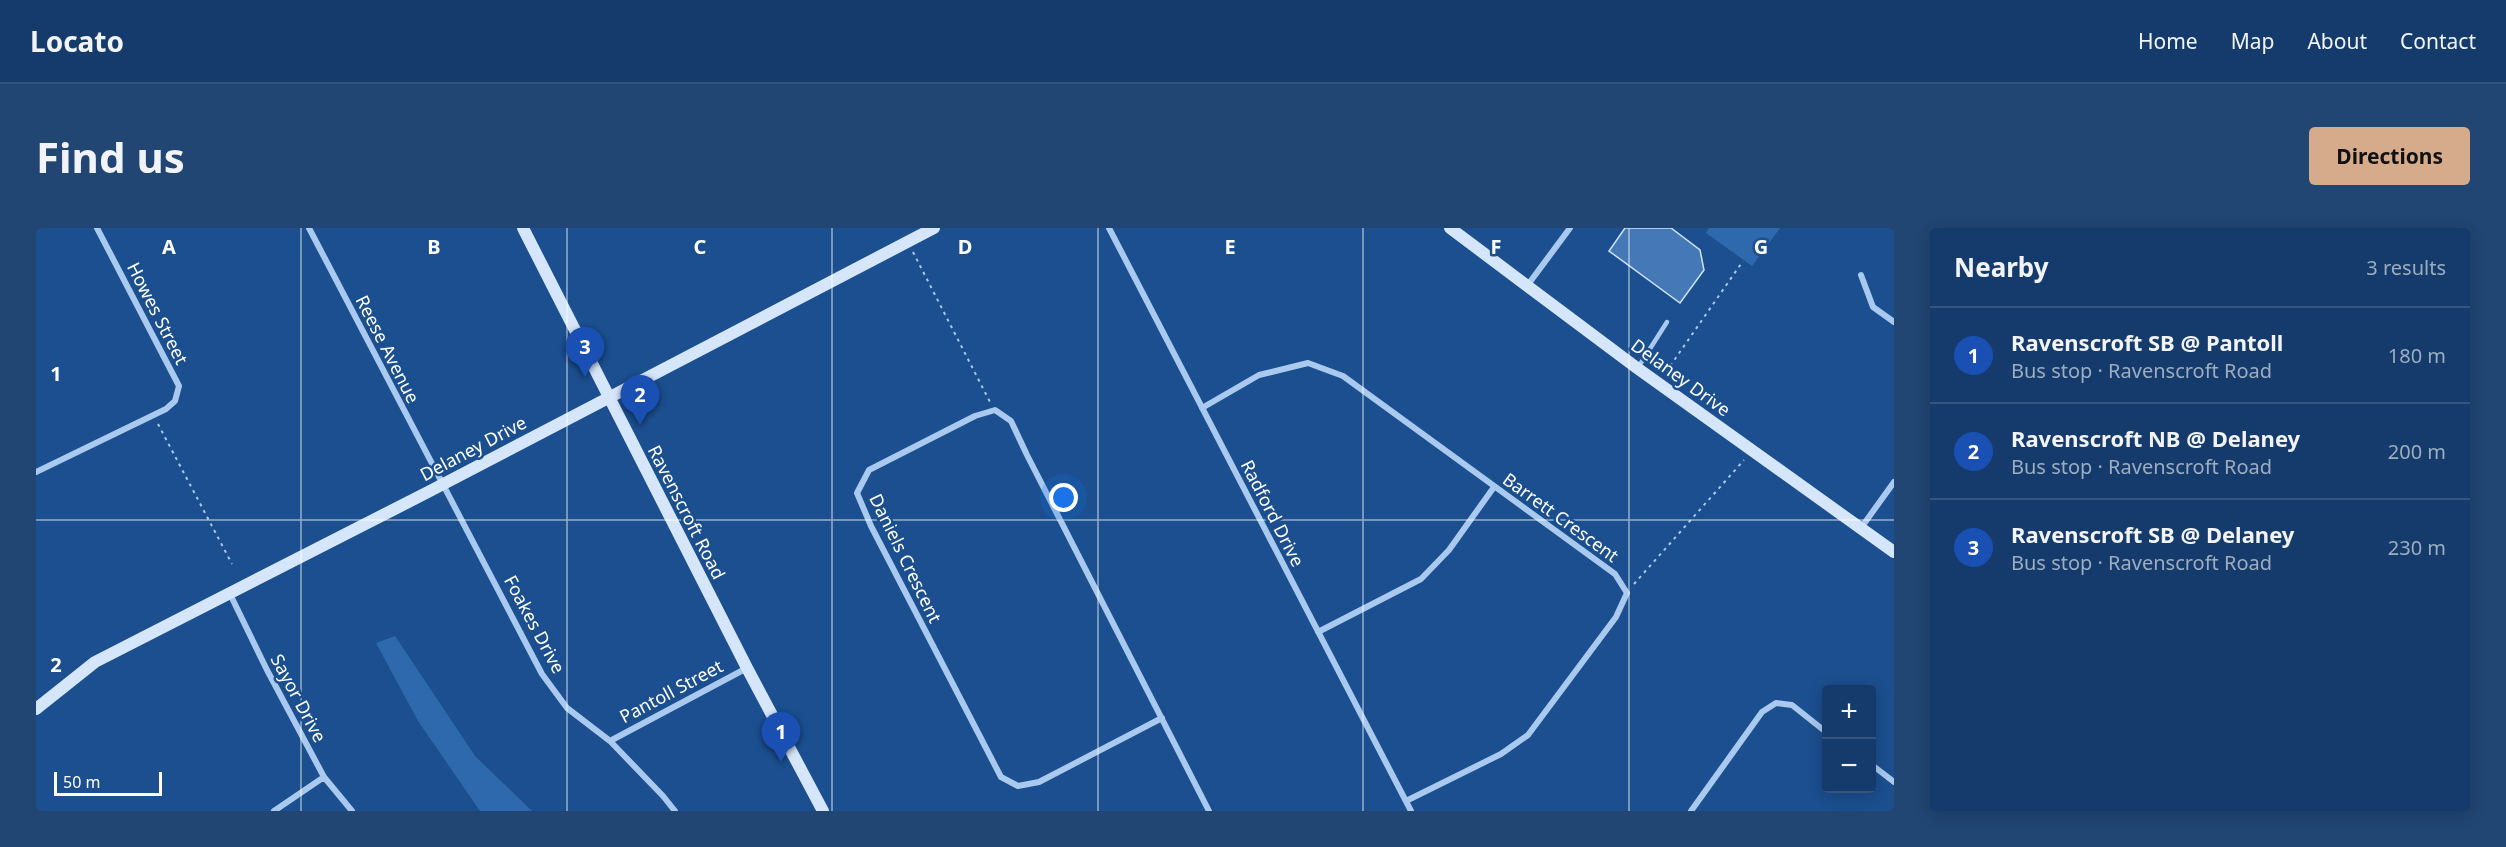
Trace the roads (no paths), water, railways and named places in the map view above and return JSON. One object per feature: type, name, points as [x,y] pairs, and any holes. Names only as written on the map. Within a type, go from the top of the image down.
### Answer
[{"type":"street","name":"Howes Street","points":[[36,472],[166,409],[176,401],[179,386],[97,228]]},
{"type":"street","name":"Reese Avenue","points":[[309,228],[442,484]]},
{"type":"street","name":"Ravenscroft Road","points":[[523,228],[747,668],[823,811]]},
{"type":"street","name":"Delaney Drive","points":[[36,709],[95,662],[934,228]]},
{"type":"street","name":"Radford Drive","points":[[1109,228],[1411,811]]},
{"type":"street","name":"Delaney Drive","points":[[1450,228],[1637,368],[1894,552]]},
{"type":"street","points":[[1527,286],[1570,228]]},
{"type":"street","points":[[1861,275],[1873,307],[1894,322]]},
{"type":"street","name":"Barrett Crescent","points":[[1202,408],[1259,375],[1308,363],[1343,376],[1615,574],[1627,593],[1616,617],[1528,735],[1501,754],[1406,801]]},
{"type":"street","name":"Daniels Crescent","points":[[995,411],[1011,421],[1162,718],[1039,782],[1018,786],[1001,777],[857,493],[869,470],[975,416],[995,411]]},
{"type":"street","points":[[1861,528],[1894,482]]},
{"type":"street","name":"Foakes Drive","points":[[442,484],[542,674],[567,708],[610,741],[675,811]]},
{"type":"street","points":[[1318,632],[1421,579],[1449,550],[1494,486]]},
{"type":"street","name":"Sayor Drive","points":[[230,594],[267,670],[324,777],[352,811]]},
{"type":"street","name":"Pantoll Street","points":[[610,741],[747,668]]},
{"type":"street","points":[[1691,811],[1762,712],[1776,703],[1792,705],[1822,728]]},
{"type":"street","points":[[1162,718],[1209,811]]},
{"type":"street","points":[[1876,768],[1894,782]]},
{"type":"street","points":[[274,811],[324,777]]},
{"type":"lane","points":[[1637,368],[1667,322]]},
{"type":"place","name":"Ravenscroft SB @ Delaney","points":[[585,377]]},
{"type":"place","name":"Ravenscroft NB @ Delaney","points":[[640,425]]},
{"type":"place","name":"Ravenscroft SB @ Pantoll","points":[[781,762]]}]
